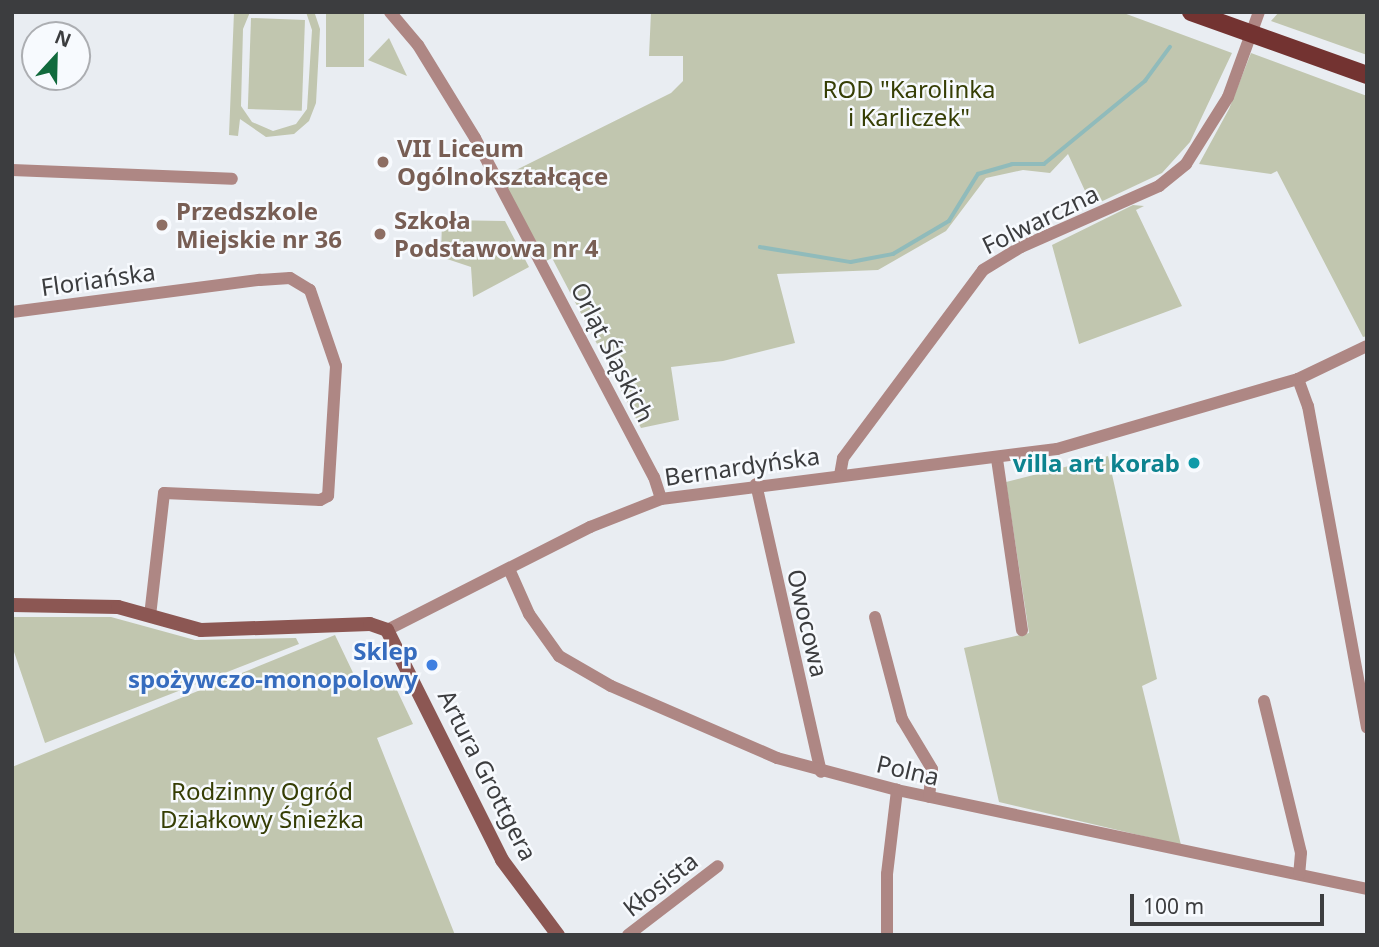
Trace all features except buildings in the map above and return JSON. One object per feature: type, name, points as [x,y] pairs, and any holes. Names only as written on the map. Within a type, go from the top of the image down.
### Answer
[{"type":"main road","points":[[1191,12],[1367,75]]},
{"type":"street","name":"Orląt Śląskich","points":[[390,12],[418,46],[475,138],[654,477],[661,499]]},
{"type":"street","name":"Folwarczna","points":[[840,475],[842,458],[983,270],[1021,247],[1159,186],[1186,164],[1228,97],[1259,12]]},
{"type":"street","points":[[12,170],[232,179]]},
{"type":"street","name":"Floriańska","points":[[12,312],[260,280],[290,278],[310,290],[337,366],[328,496],[320,500],[164,493],[150,616]]},
{"type":"street","name":"Bernardyńska","points":[[387,630],[590,527],[661,499],[756,484],[1057,449],[1298,379],[1367,346]]},
{"type":"street","points":[[1298,379],[1308,406],[1367,728]]},
{"type":"street","points":[[997,458],[1022,630]]},
{"type":"street","name":"Owocowa","points":[[756,484],[821,772]]},
{"type":"street","name":"Polna","points":[[509,569],[546,643],[575,667],[709,731],[821,772],[1367,889]]},
{"type":"street","points":[[12,605],[101,604],[201,630],[370,624],[387,630]]},
{"type":"street","points":[[875,617],[902,719],[932,769],[929,797]]},
{"type":"street","name":"Artura Grottgera","points":[[387,630],[399,645],[502,860],[558,935]]},
{"type":"street","points":[[1264,701],[1301,853],[1299,874]]},
{"type":"street","points":[[887,935],[887,874],[897,790]]},
{"type":"street","name":"Kłosista","points":[[628,935],[718,866]]},
{"type":"green space","points":[[234,12],[250,12],[243,29],[241,106],[252,122],[273,131],[296,124],[307,109],[312,30],[306,12],[315,14],[320,29],[316,103],[309,121],[294,134],[266,137],[240,119],[238,136],[229,135]]},
{"type":"green space","points":[[326,12],[364,12],[364,67],[326,67]]},
{"type":"green space","name":"ROD \"Karolinka i Karliczek\"","points":[[651,12],[1121,12],[1232,53],[1190,142],[1162,173],[1092,206],[1068,154],[1050,173],[1023,170],[986,178],[946,231],[878,270],[777,274],[795,343],[723,361],[671,367],[679,420],[641,428],[552,258],[542,263],[496,180],[671,93],[683,81],[683,56],[649,56]]},
{"type":"green space","points":[[1279,12],[1367,12],[1367,55],[1271,21]]},
{"type":"green space","points":[[251,18],[305,20],[302,111],[248,109]]},
{"type":"green space","points":[[389,38],[407,76],[368,60]]},
{"type":"green space","points":[[1251,53],[1367,96],[1367,336],[1363,337],[1277,171],[1271,174],[1199,164],[1229,109]]},
{"type":"green space","points":[[1133,205],[1144,206],[1136,210],[1182,306],[1079,344],[1052,245]]},
{"type":"green space","points":[[442,220],[505,221],[529,267],[473,297],[471,267],[441,257]]},
{"type":"green space","points":[[1108,456],[1157,679],[1142,686],[1181,845],[999,802],[964,648],[1029,633],[1006,482]]},
{"type":"green space","points":[[12,617],[111,617],[195,640],[296,638],[299,644],[45,743],[12,646]]},
{"type":"green space","name":"Rodzinny Ogród Działkowy Śnieżka","points":[[335,635],[357,681],[382,672],[395,686],[413,724],[377,738],[455,935],[12,935],[12,767]]},
{"type":"waterway","points":[[760,247],[851,262],[893,254],[949,221],[978,174],[1012,164],[1044,164],[1145,81],[1170,47]]},
{"type":"place","name":"VII Liceum Ogólnokształcące","points":[[383,162]]},
{"type":"place","name":"Przedszkole Miejskie nr 36","points":[[162,225]]},
{"type":"place","name":"Szkoła Podstawowa nr 4","points":[[380,234]]},
{"type":"place","name":"villa art korab","points":[[1194,463]]},
{"type":"place","name":"Sklep spożywczo-monopolowy","points":[[432,665]]}]
